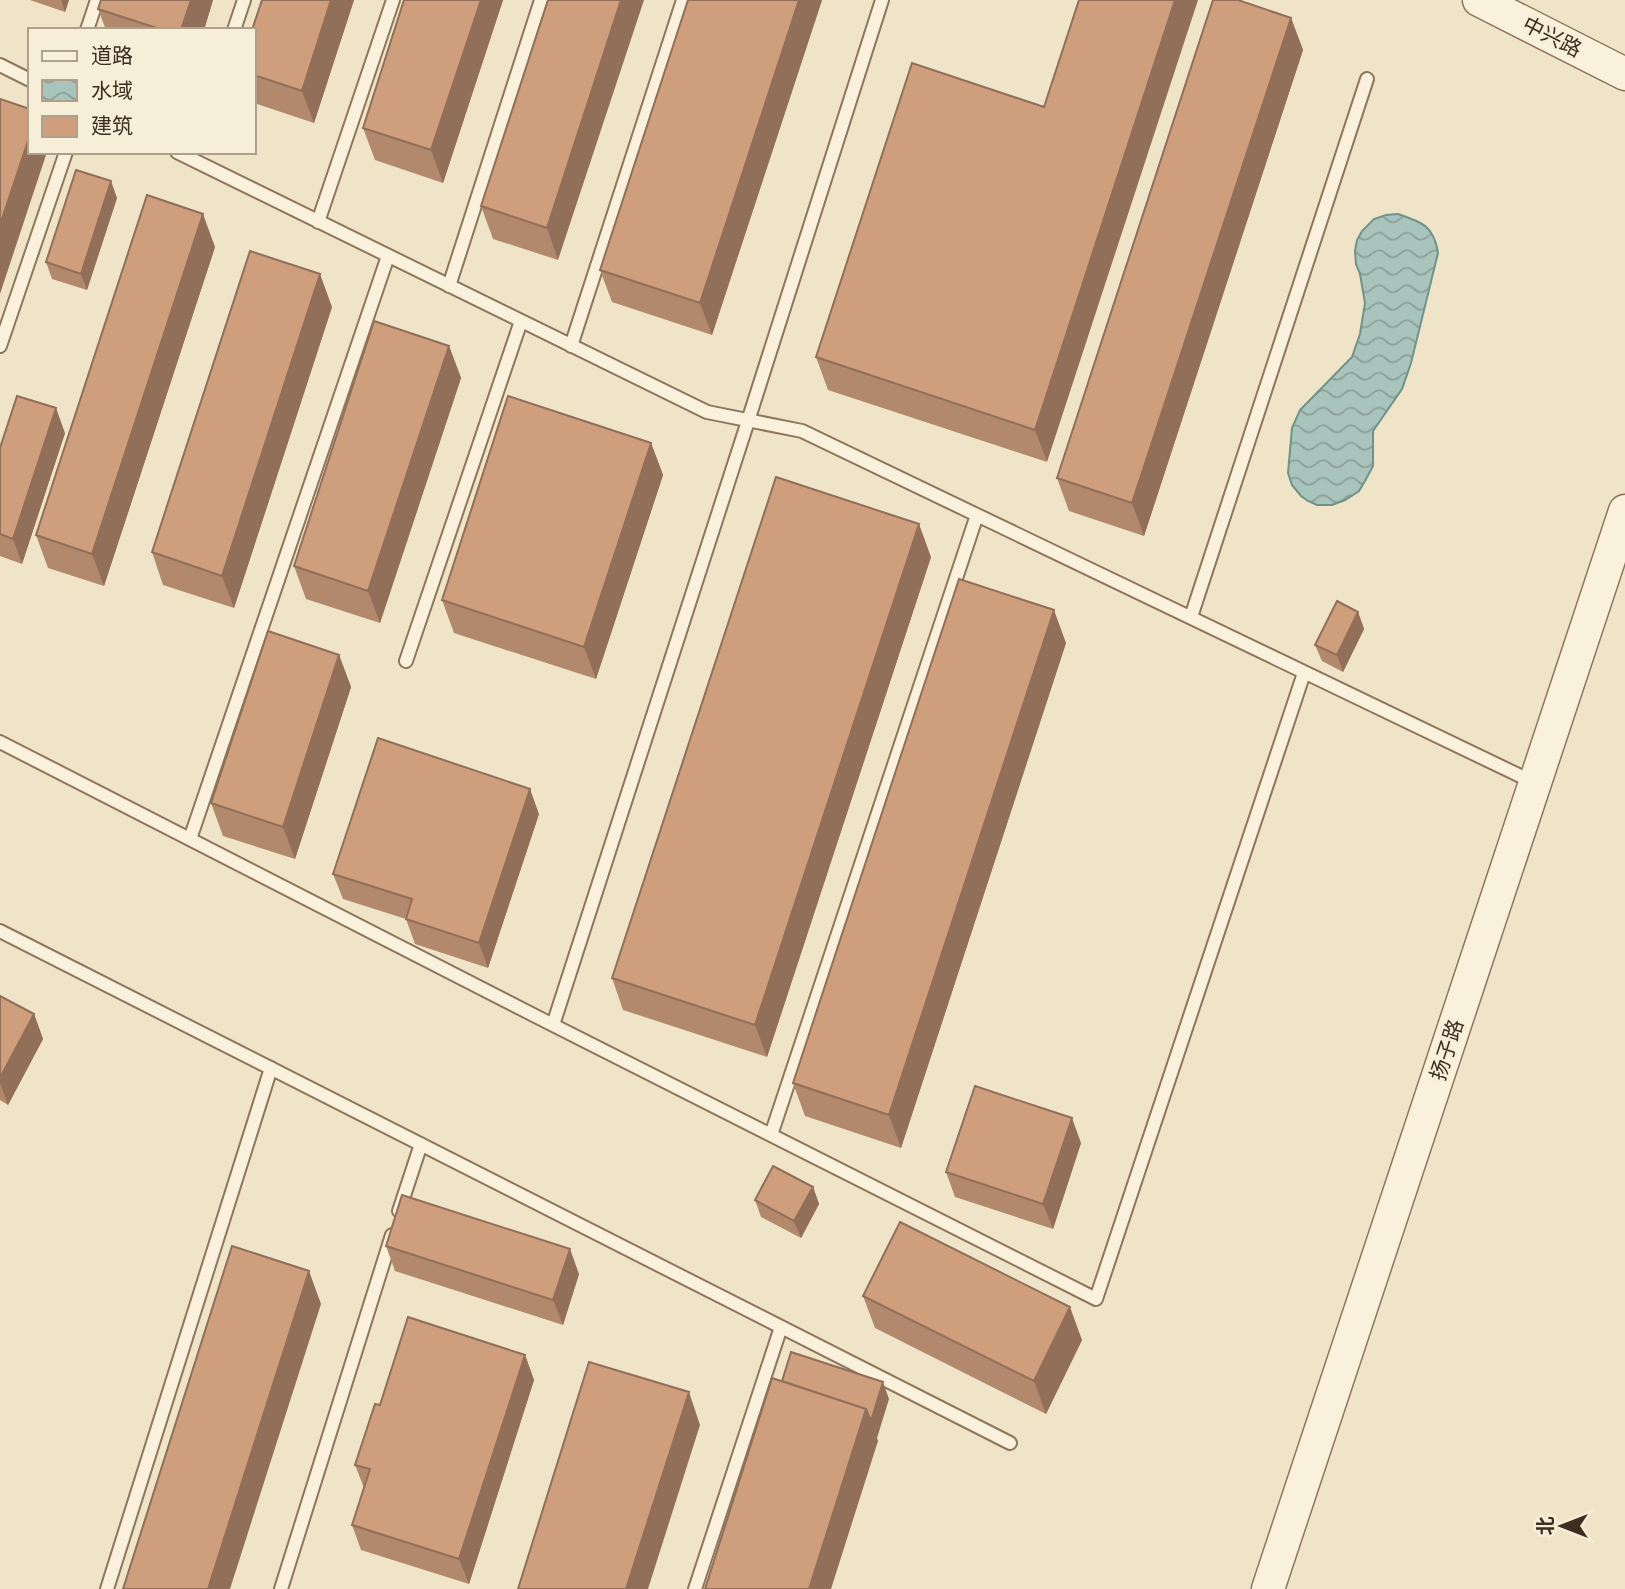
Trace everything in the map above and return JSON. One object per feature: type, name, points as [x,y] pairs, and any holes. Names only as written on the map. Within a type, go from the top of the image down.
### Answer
[{"type":"street","name":"中兴路","points":[[1479,0],[1625,74]]},
{"type":"street","name":"扬子路","points":[[1268,1589],[1625,512]]},
{"type":"lane","points":[[88,28],[97,0]]},
{"type":"lane","points":[[235,28],[244,0]]},
{"type":"lane","points":[[318,222],[393,0]]},
{"type":"lane","points":[[449,286],[541,0]]},
{"type":"lane","points":[[571,346],[683,0]]},
{"type":"lane","points":[[553,1025],[882,0]]},
{"type":"lane","points":[[0,65],[28,79]]},
{"type":"lane","points":[[1191,617],[1367,79]]},
{"type":"lane","points":[[0,346],[65,154]]},
{"type":"lane","points":[[192,156],[318,222],[707,412],[802,431],[1535,783]]},
{"type":"lane","points":[[190,839],[388,256]]},
{"type":"lane","points":[[406,661],[521,321]]},
{"type":"lane","points":[[771,1135],[977,515]]},
{"type":"lane","points":[[0,742],[1096,1299],[1304,673]]},
{"type":"lane","points":[[0,931],[1010,1443]]},
{"type":"lane","points":[[107,1589],[271,1068]]},
{"type":"lane","points":[[281,1589],[421,1144]]},
{"type":"lane","points":[[695,1589],[781,1327]]},
{"type":"water","points":[[1398,214],[1426,226],[1438,253],[1411,363],[1402,389],[1373,431],[1373,466],[1359,491],[1332,505],[1317,505],[1301,496],[1292,485],[1288,473],[1292,428],[1300,410],[1352,357],[1360,334],[1365,303],[1356,264],[1357,240],[1374,219]]},
{"type":"building","points":[[101,0],[191,0],[182,28],[157,28],[98,9]]},
{"type":"building","points":[[262,0],[331,0],[302,91],[256,76],[256,28],[253,28]]},
{"type":"building","points":[[404,0],[481,0],[431,150],[363,128]]},
{"type":"building","points":[[548,0],[621,0],[547,228],[481,206]]},
{"type":"building","points":[[688,0],[799,0],[700,303],[600,270]]},
{"type":"building","points":[[1079,0],[1175,0],[1035,430],[816,357],[912,63],[1044,107]]},
{"type":"building","points":[[1213,0],[1238,0],[1291,18],[1132,503],[1057,478]]},
{"type":"building","points":[[0,99],[28,108],[28,141],[0,225]]},
{"type":"building","points":[[76,170],[111,181],[81,274],[46,262]]},
{"type":"building","points":[[147,195],[203,214],[92,554],[36,535]]},
{"type":"building","points":[[250,251],[320,274],[222,576],[152,552]]},
{"type":"building","points":[[374,321],[449,346],[368,591],[294,566]]},
{"type":"building","points":[[17,396],[56,408],[13,539],[0,534],[0,448]]},
{"type":"building","points":[[508,396],[651,443],[584,647],[442,600]]},
{"type":"building","points":[[776,477],[919,524],[755,1025],[612,978]]},
{"type":"building","points":[[959,579],[1054,610],[889,1115],[793,1083]]},
{"type":"building","points":[[1337,601],[1358,612],[1337,655],[1315,645]]},
{"type":"building","points":[[268,631],[339,655],[283,827],[211,803]]},
{"type":"building","points":[[378,738],[530,789],[479,943],[406,919],[412,899],[333,874]]},
{"type":"building","points":[[0,996],[34,1014],[0,1078]]},
{"type":"building","points":[[975,1086],[1072,1118],[1043,1204],[946,1172]]},
{"type":"building","points":[[773,1166],[813,1187],[794,1221],[755,1200]]},
{"type":"building","points":[[402,1195],[570,1249],[553,1300],[386,1246]]},
{"type":"building","points":[[900,1222],[1070,1307],[1034,1381],[863,1296]]},
{"type":"building","points":[[232,1246],[309,1271],[208,1589],[123,1589]]},
{"type":"building","points":[[408,1317],[525,1355],[459,1559],[352,1525],[370,1469],[355,1465],[375,1404],[380,1405]]},
{"type":"building","points":[[791,1352],[883,1382],[871,1421],[866,1409],[782,1381]]},
{"type":"building","points":[[589,1362],[689,1392],[626,1589],[518,1589]]},
{"type":"building","points":[[772,1378],[866,1409],[809,1589],[705,1589]]}]
